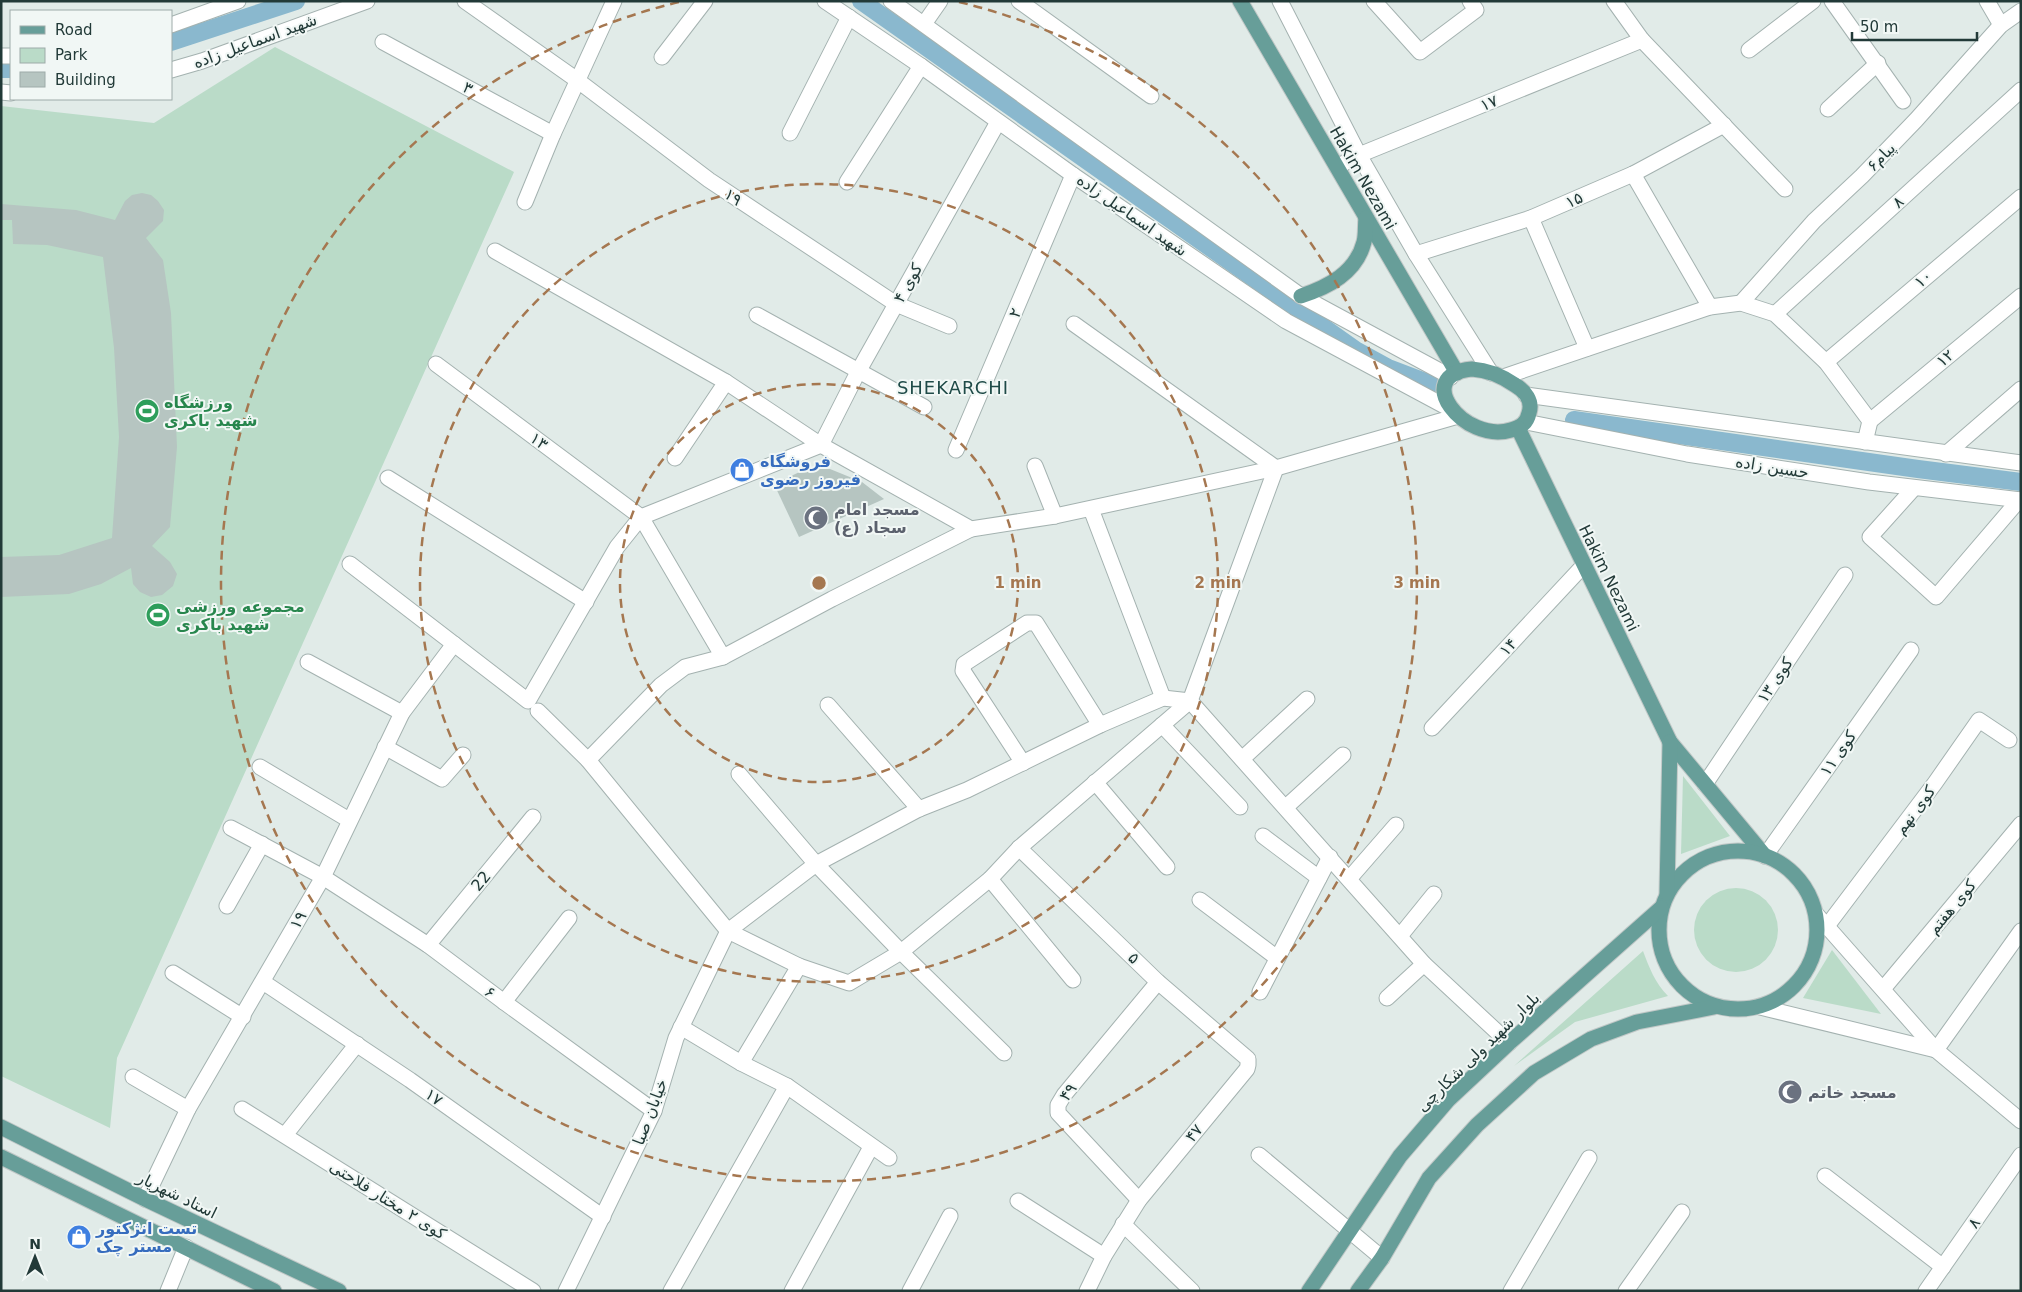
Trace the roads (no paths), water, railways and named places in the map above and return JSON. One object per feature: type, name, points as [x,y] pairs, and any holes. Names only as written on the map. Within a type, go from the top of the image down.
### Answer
[{"type":"main road","name":"Hakim Nezami","points":[[1240,1],[1366,218],[1454,375]]},
{"type":"main road","points":[[1301,296],[1325,288],[1341,277],[1354,263],[1364,243],[1366,218]]},
{"type":"main road","points":[[1472,369],[1497,375],[1522,389],[1530,407],[1522,425],[1501,432],[1485,430],[1473,426],[1455,413],[1445,396],[1446,384],[1454,375],[1472,369]]},
{"type":"main road","name":"Hakim Nezami","points":[[1522,425],[1584,565],[1670,742],[1765,856]]},
{"type":"main road","name":"Hakim Nezami","points":[[1667,893],[1670,742]]},
{"type":"main road","points":[[1743,851],[1765,856],[1780,863],[1797,877],[1809,894],[1816,914],[1817,937],[1812,960],[1800,981],[1782,997],[1760,1007],[1737,1010],[1714,1007],[1692,996],[1674,979],[1662,957],[1658,933],[1661,908],[1667,893],[1681,875],[1699,861],[1720,853],[1743,851]]},
{"type":"main road","name":"بلوار شهید ولی شکارچی","points":[[1309,1291],[1400,1156],[1448,1100],[1508,1043],[1661,908]]},
{"type":"main road","points":[[1358,1291],[1382,1258],[1429,1178],[1477,1125],[1534,1073],[1591,1039],[1628,1025],[1714,1007]]},
{"type":"main road","name":"استاد شهریار","points":[[1,1127],[145,1199],[339,1291]]},
{"type":"main road","points":[[1,1157],[274,1291]]},
{"type":"street","points":[[172,25],[238,1]]},
{"type":"street","name":"شهید اسماعیل زاده","points":[[172,70],[202,61],[367,1]]},
{"type":"street","name":"۱۹","points":[[465,1],[577,80],[709,180],[896,304],[949,326]]},
{"type":"street","points":[[525,202],[553,134],[614,1]]},
{"type":"street","points":[[662,57],[705,1]]},
{"type":"street","name":"شهید اسماعیل زاده","points":[[825,1],[921,66],[1073,175],[1286,321],[1455,413]]},
{"type":"street","name":"شهید اسماعیل زاده","points":[[891,1],[1301,296],[1454,375]]},
{"type":"street","points":[[924,24],[940,1]]},
{"type":"street","points":[[1019,1],[1151,96]]},
{"type":"street","points":[[1280,1],[1360,155],[1416,254],[1497,375],[1710,308],[1741,303],[1775,314],[1826,362],[1870,421],[1865,442]]},
{"type":"street","points":[[1374,1],[1420,52],[1473,6]]},
{"type":"street","points":[[1614,1],[1642,40],[1785,189]]},
{"type":"street","points":[[1749,50],[1813,1]]},
{"type":"street","points":[[1832,1],[1904,101]]},
{"type":"street","points":[[1987,1],[2001,25]]},
{"type":"street","name":"۶پیام","points":[[1741,303],[1814,221],[1862,176],[1916,120],[2001,25],[2021,11]]},
{"type":"street","points":[[790,133],[849,17]]},
{"type":"street","name":"۱۷","points":[[1336,167],[1360,155],[1642,40]]},
{"type":"street","name":"۳","points":[[383,42],[553,134]]},
{"type":"street","points":[[1828,109],[1878,63]]},
{"type":"street","points":[[847,182],[921,66]]},
{"type":"street","name":"۸","points":[[1775,314],[2021,90]]},
{"type":"street","name":"کوی ۴","points":[[821,445],[858,372],[998,122]]},
{"type":"street","name":"۱۵","points":[[1416,254],[1531,218],[1633,174],[1724,125]]},
{"type":"street","points":[[1633,174],[1710,308]]},
{"type":"street","name":"۲","points":[[956,450],[1073,175]]},
{"type":"street","name":"۱۰","points":[[1826,362],[2021,197]]},
{"type":"street","points":[[1531,218],[1587,348]]},
{"type":"street","points":[[495,251],[726,382],[821,445],[971,529]]},
{"type":"street","name":"۱۲","points":[[1870,421],[2021,296]]},
{"type":"street","points":[[757,315],[858,372],[924,406]]},
{"type":"street","points":[[1074,324],[1276,468]]},
{"type":"street","name":"۱۳","points":[[436,364],[641,517]]},
{"type":"street","points":[[675,458],[726,382]]},
{"type":"street","points":[[1946,454],[2021,389]]},
{"type":"street","points":[[1526,395],[2021,463]]},
{"type":"street","points":[[588,760],[661,685],[685,667],[723,657],[832,598],[971,529],[1091,509],[1276,468],[1455,413]]},
{"type":"street","name":"حسین زاده","points":[[1522,425],[1687,454],[1914,488],[2020,500]]},
{"type":"street","points":[[350,564],[528,701],[617,547],[641,517],[821,445]]},
{"type":"street","points":[[1035,466],[1055,516]]},
{"type":"street","points":[[538,711],[588,760],[728,931],[799,966],[849,983],[901,952],[990,878],[1019,848],[1190,701],[1276,468]]},
{"type":"street","points":[[388,478],[586,602]]},
{"type":"street","points":[[1914,488],[1870,537],[1936,597],[2020,500]]},
{"type":"street","points":[[1091,509],[1163,698]]},
{"type":"street","points":[[641,517],[723,657]]},
{"type":"street","name":"۱۴","points":[[1432,728],[1584,565]]},
{"type":"street","name":"کوی ۱۳","points":[[1705,784],[1845,575]]},
{"type":"street","points":[[1023,763],[963,671],[964,664],[1027,623],[1036,623],[1100,725]]},
{"type":"street","name":"۱۹","points":[[145,1199],[188,1109],[323,877],[402,713],[454,644]]},
{"type":"street","name":"کوی ۱۱","points":[[1765,856],[1911,650]]},
{"type":"street","points":[[308,662],[402,713]]},
{"type":"street","points":[[728,931],[816,864],[919,809],[967,790],[1100,725],[1163,698],[1190,701],[1424,964],[1508,1043]]},
{"type":"street","points":[[1242,759],[1307,699]]},
{"type":"street","points":[[828,705],[919,809]]},
{"type":"street","name":"کوی نهم","points":[[1827,926],[1935,783],[1979,720],[2009,740]]},
{"type":"street","points":[[1162,725],[1240,807]]},
{"type":"street","points":[[385,747],[442,780],[463,754]]},
{"type":"street","points":[[1286,807],[1343,755]]},
{"type":"street","points":[[260,767],[349,820]]},
{"type":"street","points":[[739,774],[816,864],[901,952],[1004,1053]]},
{"type":"street","points":[[1095,782],[1167,867]]},
{"type":"street","name":"22","points":[[428,945],[533,817]]},
{"type":"street","name":"کوی هفتم","points":[[1883,990],[2021,824]]},
{"type":"street","points":[[1349,879],[1396,825]]},
{"type":"street","name":"۶","points":[[231,828],[323,877],[428,945],[654,1111]]},
{"type":"street","points":[[1262,836],[1319,878]]},
{"type":"street","points":[[227,906],[262,844]]},
{"type":"street","name":"۵","points":[[1019,848],[1158,982],[1248,1059],[1248,1065]]},
{"type":"street","points":[[1260,992],[1330,858]]},
{"type":"street","points":[[990,878],[1073,980]]},
{"type":"street","points":[[1400,936],[1434,894]]},
{"type":"street","points":[[1200,900],[1277,958]]},
{"type":"street","points":[[1816,914],[1936,1050],[2021,1121]]},
{"type":"street","points":[[504,1002],[569,918]]},
{"type":"street","name":"خیابان صبا","points":[[566,1291],[654,1111],[676,1038],[728,931]]},
{"type":"street","points":[[1936,1050],[2021,931]]},
{"type":"street","points":[[1387,998],[1424,964]]},
{"type":"street","points":[[742,1063],[799,966]]},
{"type":"street","points":[[174,973],[243,1016]]},
{"type":"street","name":"۱۷","points":[[263,982],[410,1080],[603,1217]]},
{"type":"street","name":"۴۹","points":[[1139,1200],[1058,1113],[1058,1104],[1158,982]]},
{"type":"street","points":[[1760,1007],[1936,1050]]},
{"type":"street","points":[[681,1027],[742,1063],[787,1086],[870,1147],[889,1158]]},
{"type":"street","points":[[285,1135],[357,1044]]},
{"type":"street","name":"۴۷","points":[[1086,1291],[1104,1256],[1139,1200],[1248,1065]]},
{"type":"street","points":[[133,1077],[188,1109]]},
{"type":"street","points":[[671,1291],[787,1086]]},
{"type":"street","name":"کوی ۲ مختار فلاحتی","points":[[242,1109],[533,1291]]},
{"type":"street","points":[[792,1291],[870,1147]]},
{"type":"street","points":[[1260,1155],[1382,1258]]},
{"type":"street","name":"۸","points":[[1926,1291],[2021,1155]]},
{"type":"street","points":[[1511,1291],[1589,1158]]},
{"type":"street","points":[[1825,1176],[1943,1267]]},
{"type":"street","points":[[1018,1201],[1104,1256]]},
{"type":"street","points":[[1626,1291],[1682,1212]]},
{"type":"street","points":[[910,1291],[950,1216]]},
{"type":"street","points":[[1123,1224],[1192,1291]]},
{"type":"street","points":[[168,1291],[186,1247]]},
{"type":"waterway","points":[[172,42],[296,1]]},
{"type":"waterway","points":[[861,1],[1357,351],[1388,368],[1438,387]]},
{"type":"waterway","points":[[1,69],[10,69]]},
{"type":"waterway","points":[[1574,420],[2021,482]]},
{"type":"place","name":"ورزشگاه شهید باکری","points":[[147,411]]},
{"type":"place","name":"فروشگاه فیروز رضوی","points":[[742,470]]},
{"type":"place","name":"مسجد امام سجاد (ع)","points":[[816,518]]},
{"type":"place","name":"مجموعه ورزشی شهید باکری","points":[[158,615]]},
{"type":"place","name":"مسجد خاتم","points":[[1790,1092]]},
{"type":"place","name":"تست انژکتور مستر چک","points":[[79,1237]]},
{"type":"district","name":"SHEKARCHI","points":[[953,387]]}]
